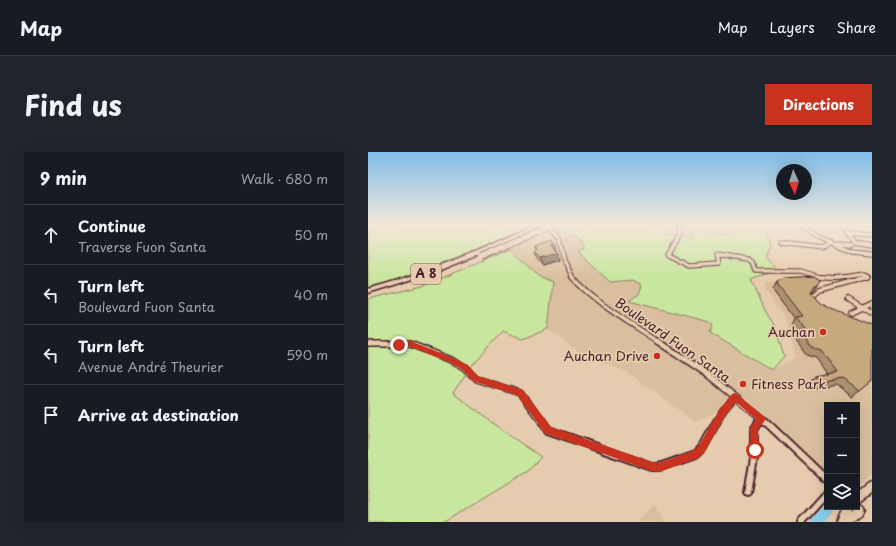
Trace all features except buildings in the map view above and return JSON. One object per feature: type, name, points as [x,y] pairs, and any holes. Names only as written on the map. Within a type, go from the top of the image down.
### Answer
[{"type":"highway","name":"A 8","points":[[368,294],[426,278],[505,242]]},
{"type":"highway","name":"A 8","points":[[368,291],[419,277],[511,242]]},
{"type":"main road","points":[[861,496],[872,487]]},
{"type":"main road","points":[[841,521],[852,510]]},
{"type":"street","name":"Boulevard Fuon Santa","points":[[560,242],[564,260],[572,276],[586,291],[605,306],[707,374],[762,419],[824,477]]},
{"type":"street","points":[[675,242],[667,255],[691,266],[719,264],[717,255],[749,260],[753,263],[756,271],[801,271],[817,276],[835,278],[864,274],[868,276],[822,289],[812,297],[816,305]]},
{"type":"street","points":[[783,242],[822,247],[829,242]]},
{"type":"street","points":[[854,242],[872,245]]},
{"type":"street","points":[[836,243],[851,244]]},
{"type":"street","points":[[836,243],[854,252],[872,253]]},
{"type":"street","points":[[848,299],[872,314]]},
{"type":"street","points":[[851,313],[872,303]]},
{"type":"street","points":[[368,344],[410,344],[454,361],[465,368],[476,379],[520,393],[548,430],[652,467],[665,466],[696,454],[703,447],[723,411],[735,397]]},
{"type":"street","points":[[748,492],[754,458],[754,429],[757,423],[762,419]]},
{"type":"street","points":[[800,522],[824,497]]},
{"type":"shaded area","points":[[520,242],[580,242],[585,249],[579,252],[610,282],[633,280],[642,285],[639,294],[630,301],[710,322],[713,326],[710,333],[772,370],[796,357],[785,319],[765,290],[766,282],[811,279],[822,287],[816,301],[823,309],[872,329],[872,474],[860,485],[860,402],[824,402],[824,472],[735,392],[720,411],[695,422],[628,373],[577,351],[548,329],[553,282],[538,276],[512,249],[516,244]]},
{"type":"shaded area","points":[[656,504],[667,522],[639,522],[640,518]]},
{"type":"green space","points":[[368,242],[497,242],[448,263],[408,277],[368,287]]},
{"type":"green space","points":[[580,242],[770,242],[765,257],[777,270],[751,280],[766,312],[774,325],[784,356],[772,370],[710,333],[713,326],[710,322],[629,301],[639,294],[642,285],[633,280],[610,282],[578,252],[585,249]]},
{"type":"green space","points":[[512,249],[538,276],[553,282],[548,329],[523,339],[503,331],[472,364],[453,393],[500,429],[541,457],[528,471],[444,522],[368,522],[368,299],[423,286]]},
{"type":"waterway","points":[[816,522],[826,510]]},
{"type":"place","name":"Auchan","points":[[823,332]]},
{"type":"place","name":"Auchan Drive","points":[[657,356]]},
{"type":"place","name":"Fitness Park","points":[[743,384]]},
{"type":"route","points":[[399,345],[407,343],[436,354],[454,361],[465,368],[476,379],[518,391],[524,396],[543,426],[548,430],[631,458],[652,467],[659,467],[678,462],[696,454],[703,447],[723,411],[735,397],[762,419],[757,423],[754,429],[755,450]]}]
